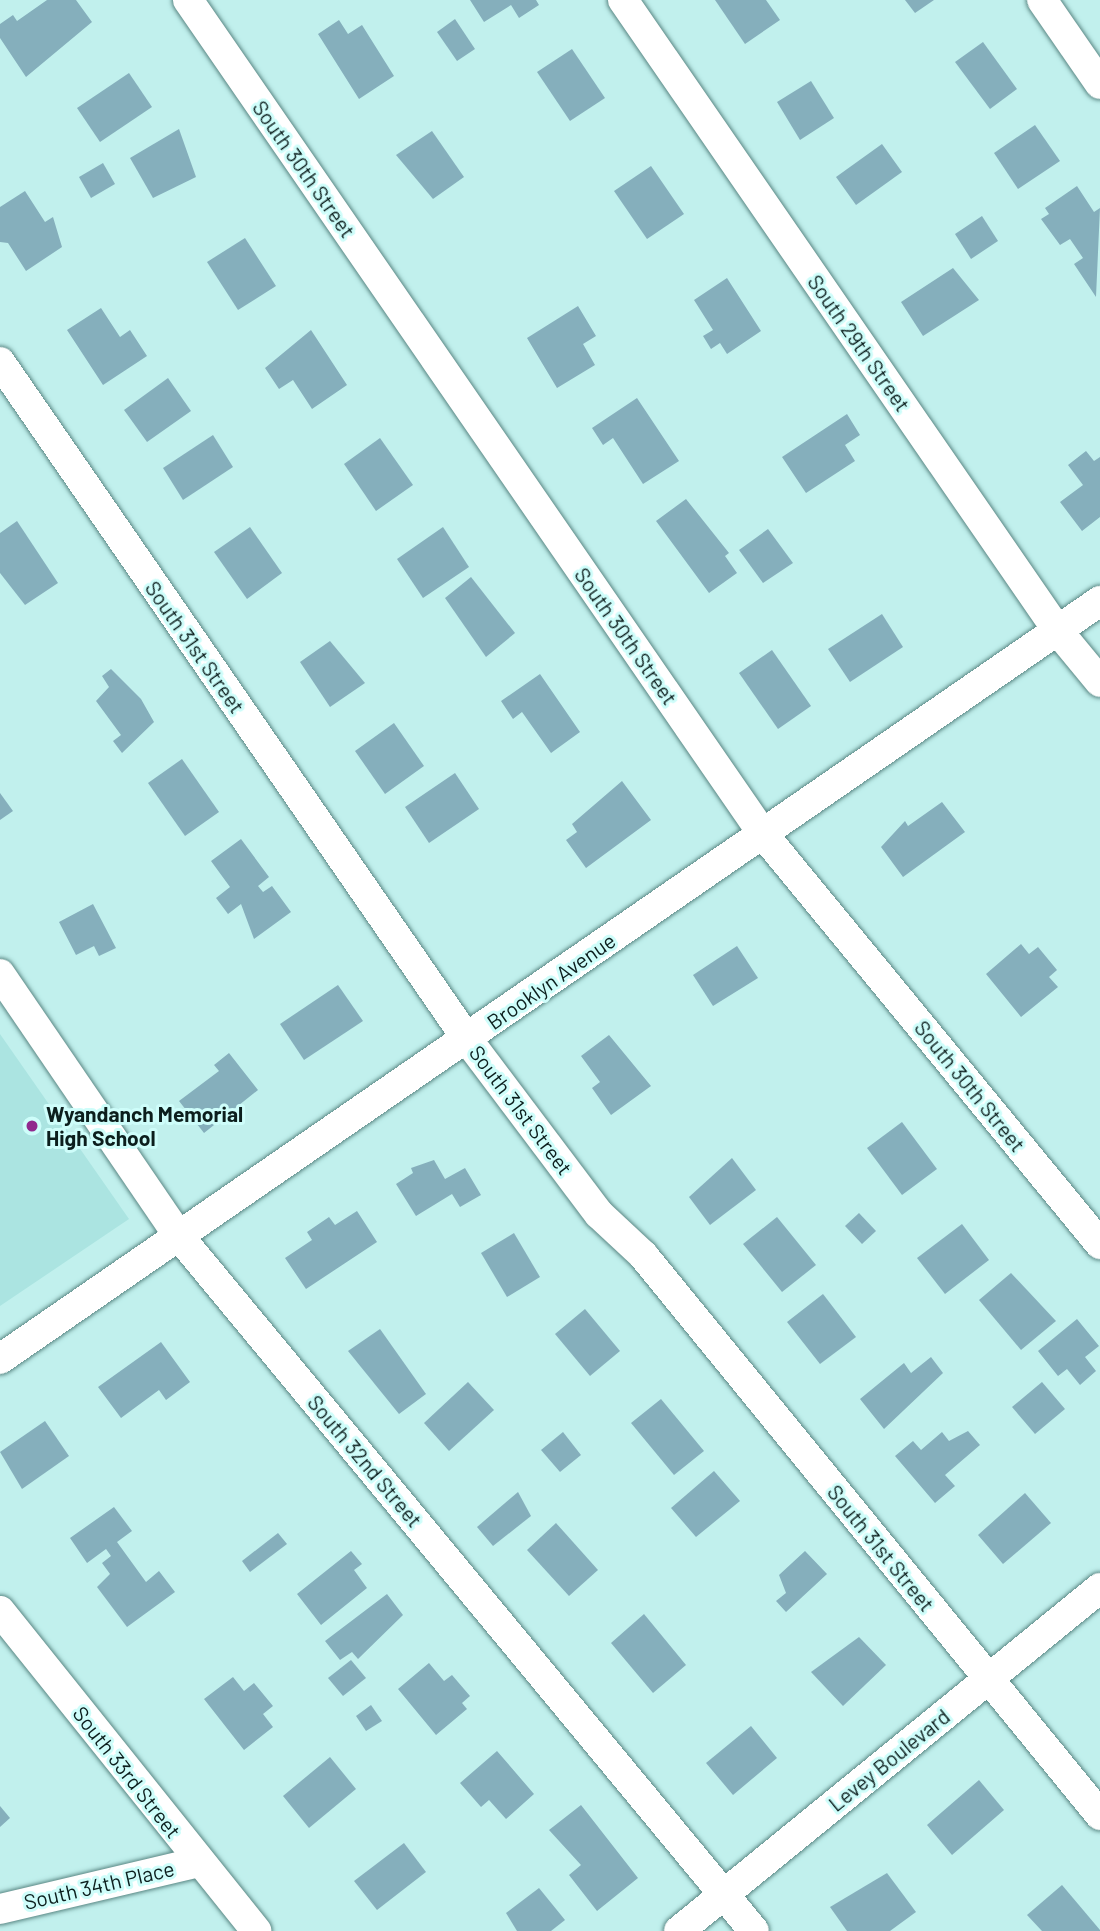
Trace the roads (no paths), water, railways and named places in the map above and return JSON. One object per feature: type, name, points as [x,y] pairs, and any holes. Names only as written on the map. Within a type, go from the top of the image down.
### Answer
[{"type":"street","name":"South 30th Street","points":[[188,0],[763,835],[1100,1244]]},
{"type":"street","name":"South 29th Street","points":[[623,0],[1058,631],[1100,682]]},
{"type":"street","points":[[1042,0],[1100,85]]},
{"type":"street","name":"South 31st Street","points":[[0,362],[467,1038],[599,1214],[643,1255],[1100,1815]]},
{"type":"street","name":"Brooklyn Avenue","points":[[0,1359],[1100,601]]},
{"type":"street","name":"South 32nd Street","points":[[0,974],[178,1235],[754,1931]]},
{"type":"street","name":"Levey Boulevard","points":[[679,1931],[1100,1588]]},
{"type":"street","name":"South 33rd Street","points":[[0,1611],[198,1863],[256,1931]]},
{"type":"street","name":"South 34th Place","points":[[0,1909],[198,1863]]},
{"type":"place","name":"Wyandanch Memorial High School","points":[[32,1126]]}]
